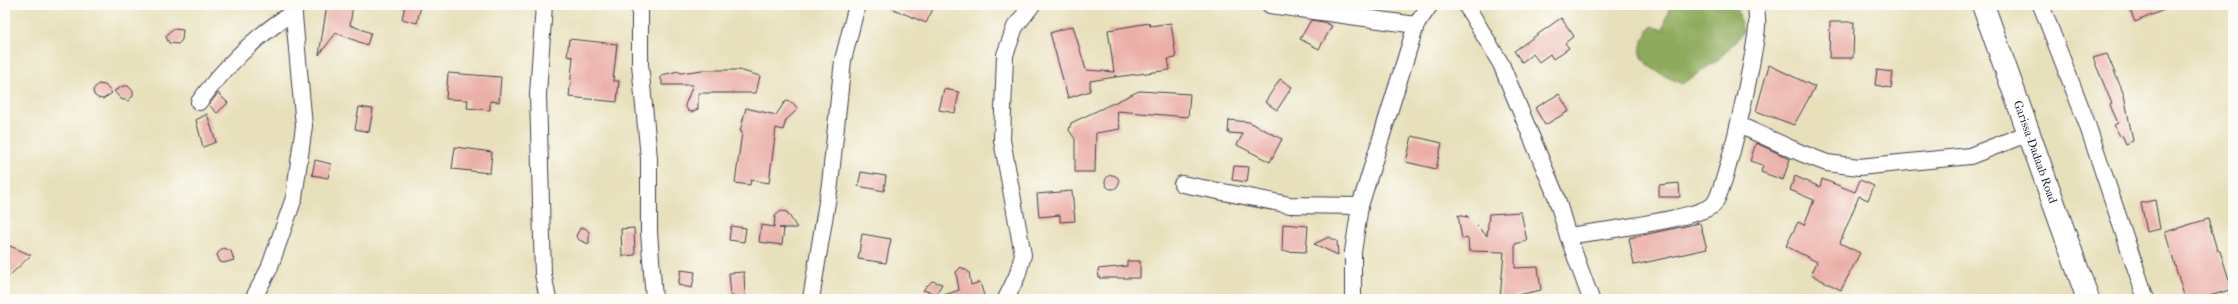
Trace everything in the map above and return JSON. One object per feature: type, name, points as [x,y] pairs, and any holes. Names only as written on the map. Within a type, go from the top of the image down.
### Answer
[{"type":"highway","name":"Garissa-Dadaab Road","points":[[1983,5],[2088,299]]},
{"type":"street","points":[[544,5],[538,94],[543,274],[548,299]]},
{"type":"street","points":[[640,5],[640,64],[648,158],[649,232],[654,299]]},
{"type":"street","points":[[811,299],[830,184],[843,60],[857,5]]},
{"type":"street","points":[[1006,299],[1017,276],[1022,255],[1002,140],[1006,55],[1015,28],[1032,5]]},
{"type":"street","points":[[1270,5],[1416,25]]},
{"type":"street","points":[[1353,299],[1353,252],[1360,206],[1416,25],[1430,5]]},
{"type":"street","points":[[1466,5],[1502,64],[1556,196],[1568,236],[1591,299]]},
{"type":"street","points":[[1568,236],[1665,220],[1713,205],[1721,191],[1738,125],[1757,26],[1756,5]]},
{"type":"street","points":[[2041,5],[2086,121],[2146,299]]},
{"type":"street","points":[[199,102],[234,58],[294,8]]},
{"type":"street","points":[[254,299],[269,269],[294,198],[304,126],[294,8]]},
{"type":"street","points":[[1738,125],[1826,163],[1859,167],[1970,156],[2029,133]]},
{"type":"street","points":[[1182,184],[1290,205],[1360,206]]},
{"type":"green space","points":[[1670,5],[1737,5],[1743,33],[1718,60],[1682,84],[1653,69],[1646,63],[1642,56],[1641,48],[1644,38],[1652,26],[1663,30]]},
{"type":"building","points":[[327,5],[353,5],[350,25],[371,33],[367,45],[336,33],[319,55]]},
{"type":"building","points":[[405,5],[421,5],[417,23],[402,19]]},
{"type":"building","points":[[884,5],[935,5],[926,23]]},
{"type":"building","points":[[2128,5],[2176,5],[2135,22]]},
{"type":"building","points":[[1561,18],[1574,36],[1565,43],[1569,48],[1553,59],[1550,54],[1539,62],[1533,54],[1522,62],[1514,51]]},
{"type":"building","points":[[1311,20],[1324,22],[1332,26],[1319,49],[1300,39]]},
{"type":"building","points":[[1830,22],[1854,22],[1853,58],[1829,58]]},
{"type":"building","points":[[1149,23],[1150,26],[1171,23],[1176,58],[1168,59],[1170,70],[1090,81],[1090,91],[1068,98],[1050,33],[1073,26],[1086,70],[1114,72],[1108,30]]},
{"type":"building","points":[[174,29],[183,30],[182,40],[178,44],[169,43],[166,37],[170,31]]},
{"type":"building","points":[[569,39],[617,44],[613,81],[619,81],[617,102],[569,97],[573,57],[567,56]]},
{"type":"building","points":[[2107,54],[2124,95],[2133,141],[2126,144],[2122,135],[2120,136],[2114,125],[2118,123],[2110,105],[2112,104],[2093,58]]},
{"type":"building","points":[[1769,65],[1815,87],[1794,125],[1756,111]]},
{"type":"building","points":[[702,70],[739,70],[760,76],[756,93],[698,93],[698,109],[692,112],[688,111],[685,105],[693,85],[662,85],[662,80],[659,78],[662,77],[662,75],[678,71],[681,73]]},
{"type":"building","points":[[1877,70],[1893,72],[1891,88],[1875,85]]},
{"type":"building","points":[[448,73],[501,77],[499,102],[490,101],[490,110],[467,108],[468,100],[446,99]]},
{"type":"building","points":[[1280,79],[1292,87],[1277,110],[1265,102]]},
{"type":"building","points":[[98,84],[105,85],[112,93],[103,99],[98,98],[94,95],[93,90]]},
{"type":"building","points":[[123,86],[128,86],[133,91],[133,96],[128,101],[121,99],[114,91]]},
{"type":"building","points":[[944,89],[959,92],[955,113],[939,110]]},
{"type":"building","points":[[1139,91],[1190,94],[1188,117],[1117,111],[1120,129],[1096,133],[1095,172],[1075,172],[1075,139],[1069,130],[1071,123]]},
{"type":"building","points":[[218,93],[228,103],[217,113],[209,105]]},
{"type":"building","points":[[1559,94],[1569,111],[1545,125],[1535,108]]},
{"type":"building","points":[[787,101],[793,103],[798,109],[786,120],[783,130],[776,128],[769,183],[751,180],[750,185],[735,183],[742,132],[740,131],[746,108],[776,115]]},
{"type":"building","points":[[359,107],[373,109],[369,132],[355,129]]},
{"type":"building","points":[[207,114],[216,142],[203,147],[196,120]]},
{"type":"building","points":[[1229,120],[1249,122],[1282,139],[1270,162],[1237,145],[1243,134],[1228,133]]},
{"type":"building","points":[[1412,136],[1442,143],[1436,169],[1406,162]]},
{"type":"building","points":[[1756,143],[1790,159],[1783,180],[1761,172],[1763,165],[1750,161]]},
{"type":"building","points":[[455,147],[492,152],[490,173],[452,169]]},
{"type":"building","points":[[315,160],[331,164],[328,178],[312,175]]},
{"type":"building","points":[[1234,166],[1249,167],[1247,182],[1232,180]]},
{"type":"building","points":[[861,172],[886,176],[884,191],[858,186]]},
{"type":"building","points":[[1109,175],[1115,175],[1119,179],[1119,185],[1115,189],[1109,189],[1105,185],[1105,179]]},
{"type":"building","points":[[1795,176],[1820,187],[1822,179],[1855,192],[1860,180],[1874,186],[1868,200],[1859,196],[1840,243],[1860,253],[1841,290],[1811,275],[1817,262],[1786,246],[1798,222],[1804,225],[1814,200],[1790,190]]},
{"type":"building","points":[[1679,183],[1680,197],[1659,197],[1659,185]]},
{"type":"building","points":[[1072,191],[1075,221],[1060,222],[1060,215],[1039,217],[1037,194]]},
{"type":"building","points":[[2155,200],[2160,229],[2147,232],[2141,203]]},
{"type":"building","points":[[781,211],[787,212],[797,228],[784,228],[782,245],[759,242],[761,225],[774,227],[775,216]]},
{"type":"building","points":[[1521,212],[1527,241],[1515,244],[1515,268],[1538,267],[1541,290],[1500,299],[1504,252],[1469,251],[1468,238],[1462,239],[1458,215],[1467,217],[1466,215],[1487,236],[1489,214]]},
{"type":"building","points":[[2208,219],[2217,250],[2220,251],[2232,289],[2201,299],[2185,299],[2165,232]]},
{"type":"building","points":[[1700,223],[1707,249],[1634,265],[1629,238]]},
{"type":"building","points":[[1283,224],[1308,226],[1306,252],[1282,251]]},
{"type":"building","points":[[731,226],[746,228],[744,242],[729,240]]},
{"type":"building","points":[[580,228],[585,228],[589,232],[589,244],[579,240],[576,236]]},
{"type":"building","points":[[634,228],[635,255],[622,256],[621,229]]},
{"type":"building","points":[[862,234],[891,239],[886,263],[858,259]]},
{"type":"building","points":[[1329,237],[1337,241],[1338,255],[1314,244]]},
{"type":"building","points":[[10,246],[31,255],[5,280],[5,251]]},
{"type":"building","points":[[224,248],[231,251],[234,260],[224,263],[220,262],[217,255],[220,250]]},
{"type":"building","points":[[1127,261],[1140,261],[1140,278],[1099,278],[1098,269],[1127,266]]},
{"type":"building","points":[[961,267],[969,272],[971,285],[980,282],[985,299],[938,299],[938,297],[959,290],[956,272]]},
{"type":"building","points":[[681,270],[695,272],[692,288],[678,285]]},
{"type":"building","points":[[744,272],[745,298],[731,296],[729,273]]},
{"type":"building","points":[[932,281],[942,284],[936,294],[923,290]]}]
